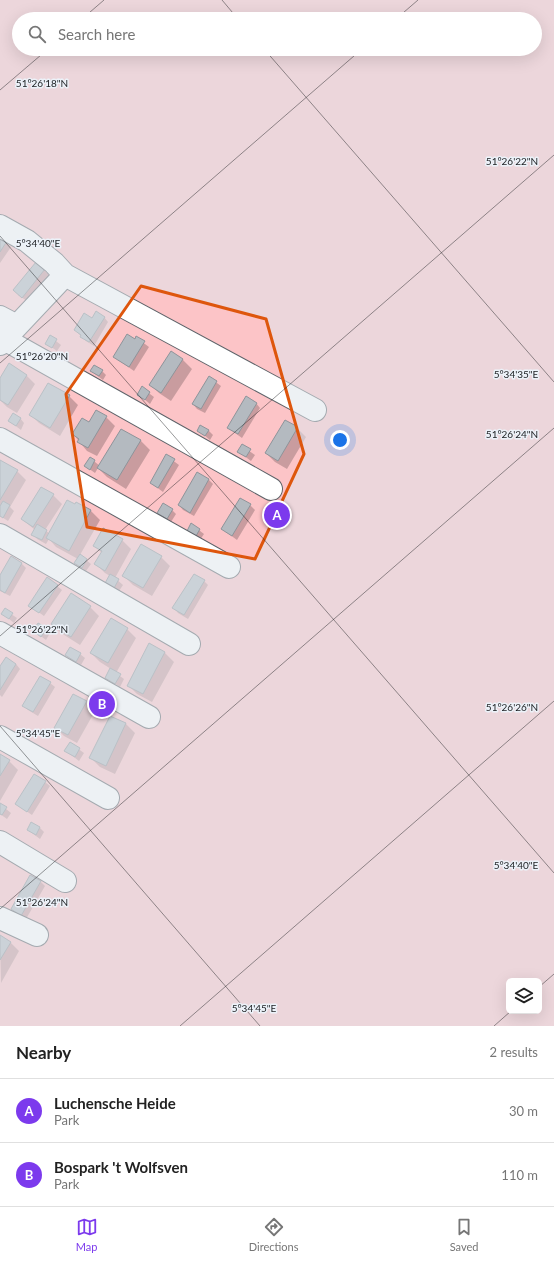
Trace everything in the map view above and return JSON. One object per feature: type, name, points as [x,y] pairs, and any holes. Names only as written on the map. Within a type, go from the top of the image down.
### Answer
[{"type":"lane","points":[[0,226],[27,241],[54,263],[65,275],[315,410]]},
{"type":"lane","points":[[65,275],[44,298],[5,332],[271,489]]},
{"type":"lane","points":[[0,439],[229,567]]},
{"type":"lane","points":[[0,535],[189,644]]},
{"type":"lane","points":[[0,633],[149,717]]},
{"type":"lane","points":[[0,736],[108,798]]},
{"type":"lane","points":[[0,842],[65,881]]},
{"type":"lane","points":[[0,918],[37,935]]},
{"type":"highlighted area","points":[[141,286],[266,319],[304,454],[255,559],[87,527],[66,394]]},
{"type":"shaded area","points":[[0,0],[554,0],[554,1026],[0,1026]]},
{"type":"building","points":[[0,237],[7,241],[0,252]]},
{"type":"building","points":[[36,262],[45,269],[22,298],[13,290]]},
{"type":"building","points":[[96,311],[105,317],[89,342],[80,337],[81,335],[74,330],[84,313],[92,318]]},
{"type":"building","points":[[127,334],[135,339],[136,336],[145,341],[129,367],[113,357]]},
{"type":"building","points":[[50,335],[57,339],[52,348],[45,344]]},
{"type":"building","points":[[171,351],[183,359],[161,393],[149,385]]},
{"type":"building","points":[[9,363],[27,375],[8,405],[0,400],[0,378]]},
{"type":"building","points":[[94,365],[103,370],[99,376],[90,371]]},
{"type":"building","points":[[209,376],[217,381],[201,409],[192,404]]},
{"type":"building","points":[[48,383],[70,395],[50,428],[29,415]]},
{"type":"building","points":[[142,386],[150,392],[145,400],[137,395]]},
{"type":"building","points":[[246,396],[257,403],[238,434],[227,428]]},
{"type":"building","points":[[96,410],[107,416],[88,448],[77,442],[79,439],[72,434],[82,418],[89,422]]},
{"type":"building","points":[[13,413],[21,418],[16,426],[8,421]]},
{"type":"building","points":[[285,420],[298,427],[278,461],[265,453]]},
{"type":"building","points":[[200,425],[209,430],[205,436],[197,431]]},
{"type":"building","points":[[121,429],[141,440],[117,480],[97,468]]},
{"type":"building","points":[[242,444],[251,449],[246,457],[237,452]]},
{"type":"building","points":[[166,454],[175,459],[158,488],[150,483]]},
{"type":"building","points":[[90,457],[95,460],[90,470],[84,466]]},
{"type":"building","points":[[0,460],[18,470],[0,500]]},
{"type":"building","points":[[197,472],[209,479],[190,513],[178,505]]},
{"type":"building","points":[[41,487],[54,494],[33,527],[21,519]]},
{"type":"building","points":[[240,498],[251,504],[232,536],[221,529]]},
{"type":"building","points":[[67,500],[75,504],[76,502],[91,510],[69,551],[46,538]]},
{"type":"building","points":[[3,501],[10,505],[3,518],[0,516],[0,506]]},
{"type":"building","points":[[163,503],[173,509],[167,519],[157,513]]},
{"type":"building","points":[[191,523],[200,529],[196,536],[187,531]]},
{"type":"building","points":[[37,524],[47,530],[42,540],[31,535]]},
{"type":"building","points":[[103,528],[123,539],[105,571],[94,564],[102,551],[93,546]]},
{"type":"building","points":[[141,544],[162,556],[143,588],[122,576]]},
{"type":"building","points":[[80,554],[87,559],[82,568],[74,563]]},
{"type":"building","points":[[11,556],[22,563],[5,593],[0,590],[0,575]]},
{"type":"building","points":[[110,574],[119,579],[113,590],[104,585]]},
{"type":"building","points":[[194,574],[205,580],[184,615],[172,608]]},
{"type":"building","points":[[47,577],[58,585],[39,613],[28,606]]},
{"type":"building","points":[[71,593],[91,606],[71,637],[51,624]]},
{"type":"building","points":[[5,608],[13,613],[9,619],[1,614]]},
{"type":"building","points":[[111,618],[128,628],[108,663],[90,653]]},
{"type":"building","points":[[38,623],[47,628],[41,637],[33,631]]},
{"type":"building","points":[[149,643],[165,652],[143,694],[127,686]]},
{"type":"building","points":[[70,647],[81,653],[76,662],[65,655]]},
{"type":"building","points":[[6,657],[16,664],[0,690],[0,666]]},
{"type":"building","points":[[110,668],[121,674],[115,684],[105,678]]},
{"type":"building","points":[[40,676],[51,682],[33,712],[22,706]]},
{"type":"building","points":[[73,694],[87,701],[68,735],[54,728]]},
{"type":"building","points":[[110,716],[126,723],[106,766],[89,758]]},
{"type":"building","points":[[70,742],[80,748],[75,757],[64,751]]},
{"type":"building","points":[[0,754],[10,760],[0,776]]},
{"type":"building","points":[[34,774],[46,781],[27,812],[15,804]]},
{"type":"building","points":[[0,803],[7,807],[2,815],[0,814]]},
{"type":"building","points":[[31,822],[40,827],[36,835],[27,830]]},
{"type":"building","points":[[30,875],[41,881],[21,916],[11,909]]},
{"type":"building","points":[[0,935],[11,942],[0,960]]},
{"type":"place","name":"Luchensche Heide","points":[[277,515]]},
{"type":"place","name":"Bospark 't Wolfsven","points":[[102,704]]}]
